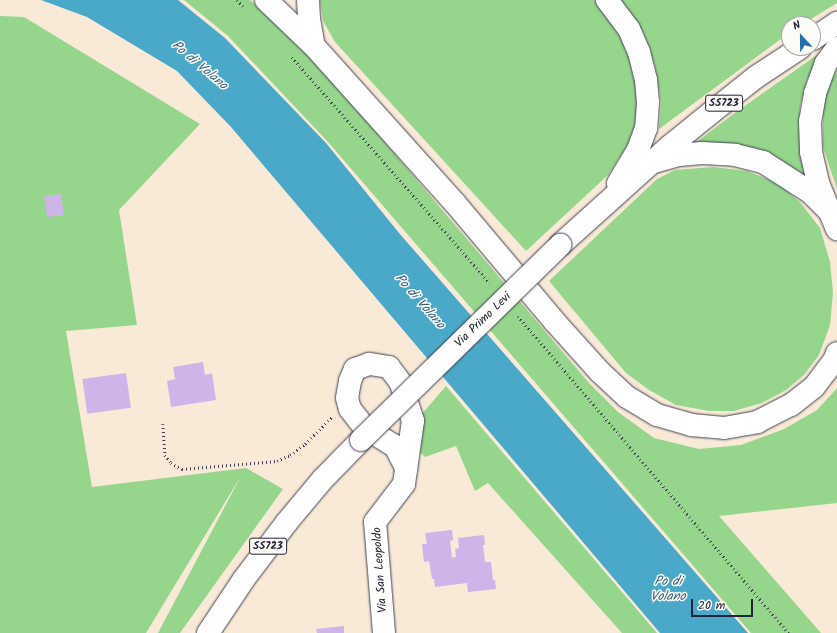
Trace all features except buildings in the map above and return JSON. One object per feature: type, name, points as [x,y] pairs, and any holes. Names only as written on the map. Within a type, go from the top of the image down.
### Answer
[{"type":"main road","points":[[266,0],[314,46],[454,202],[555,322],[600,372],[633,401],[657,415],[691,425],[724,428],[757,422],[791,405],[814,387],[835,360],[837,353]]},
{"type":"main road","points":[[289,0],[314,46]]},
{"type":"main road","points":[[308,0],[309,19],[314,46]]},
{"type":"main road","points":[[598,210],[618,184],[638,150],[646,128],[648,102],[646,80],[639,52],[629,28],[607,0]]},
{"type":"main road","points":[[821,34],[837,23]]},
{"type":"main road","points":[[834,221],[818,183],[811,152],[810,121],[815,94],[826,63],[837,48]]},
{"type":"main road","name":"Via Primo Levi","points":[[208,633],[244,579],[275,538],[323,479],[361,440],[560,245],[598,210],[651,163],[745,86],[788,56]]},
{"type":"main road","points":[[651,163],[679,155],[702,153],[734,155],[763,162],[810,192],[834,221]]},
{"type":"main road","name":"Via San Leopoldo","points":[[348,401],[350,381],[355,369],[369,364],[388,367],[401,383],[413,421],[404,484],[375,522],[384,633]]},
{"type":"main road","points":[[348,401],[350,410],[364,427],[395,446],[406,468]]},
{"type":"path","points":[[163,424],[165,455],[171,463],[182,469],[270,462],[290,455],[305,444],[348,401]]},
{"type":"green space","points":[[184,0],[250,0],[299,41],[589,383],[618,412],[654,438],[699,449],[741,445],[784,429],[817,410],[837,388],[837,503],[719,516],[821,633],[751,633],[328,142],[228,36]]},
{"type":"green space","points":[[320,0],[594,0],[626,42],[635,72],[639,104],[634,135],[608,175],[526,251],[335,42],[323,21]]},
{"type":"green space","points":[[618,0],[837,0],[837,3],[816,16],[781,16],[781,39],[659,129],[661,102],[655,66],[644,34]]},
{"type":"green space","points":[[0,16],[24,17],[200,124],[119,210],[137,325],[66,331],[92,487],[246,468],[283,489],[180,633],[158,633],[241,476],[146,633],[0,633]]},
{"type":"green space","points":[[815,56],[819,56],[807,80],[800,106],[799,131],[801,157],[812,185],[690,147],[732,115]]},
{"type":"green space","points":[[837,69],[837,189],[823,147],[823,99]]},
{"type":"green space","points":[[713,167],[747,171],[777,183],[800,202],[820,228],[830,262],[833,293],[830,325],[819,355],[804,375],[786,390],[762,403],[734,411],[709,411],[676,405],[649,390],[626,373],[549,281],[657,179],[675,170]]},
{"type":"green space","points":[[446,386],[657,633],[622,633],[488,483],[475,491],[456,446],[425,457],[416,449],[421,415]]},
{"type":"water","name":"Po di Volano","points":[[41,0],[178,0],[225,38],[326,143],[399,233],[748,633],[660,633],[231,127],[177,71],[87,17]]}]
